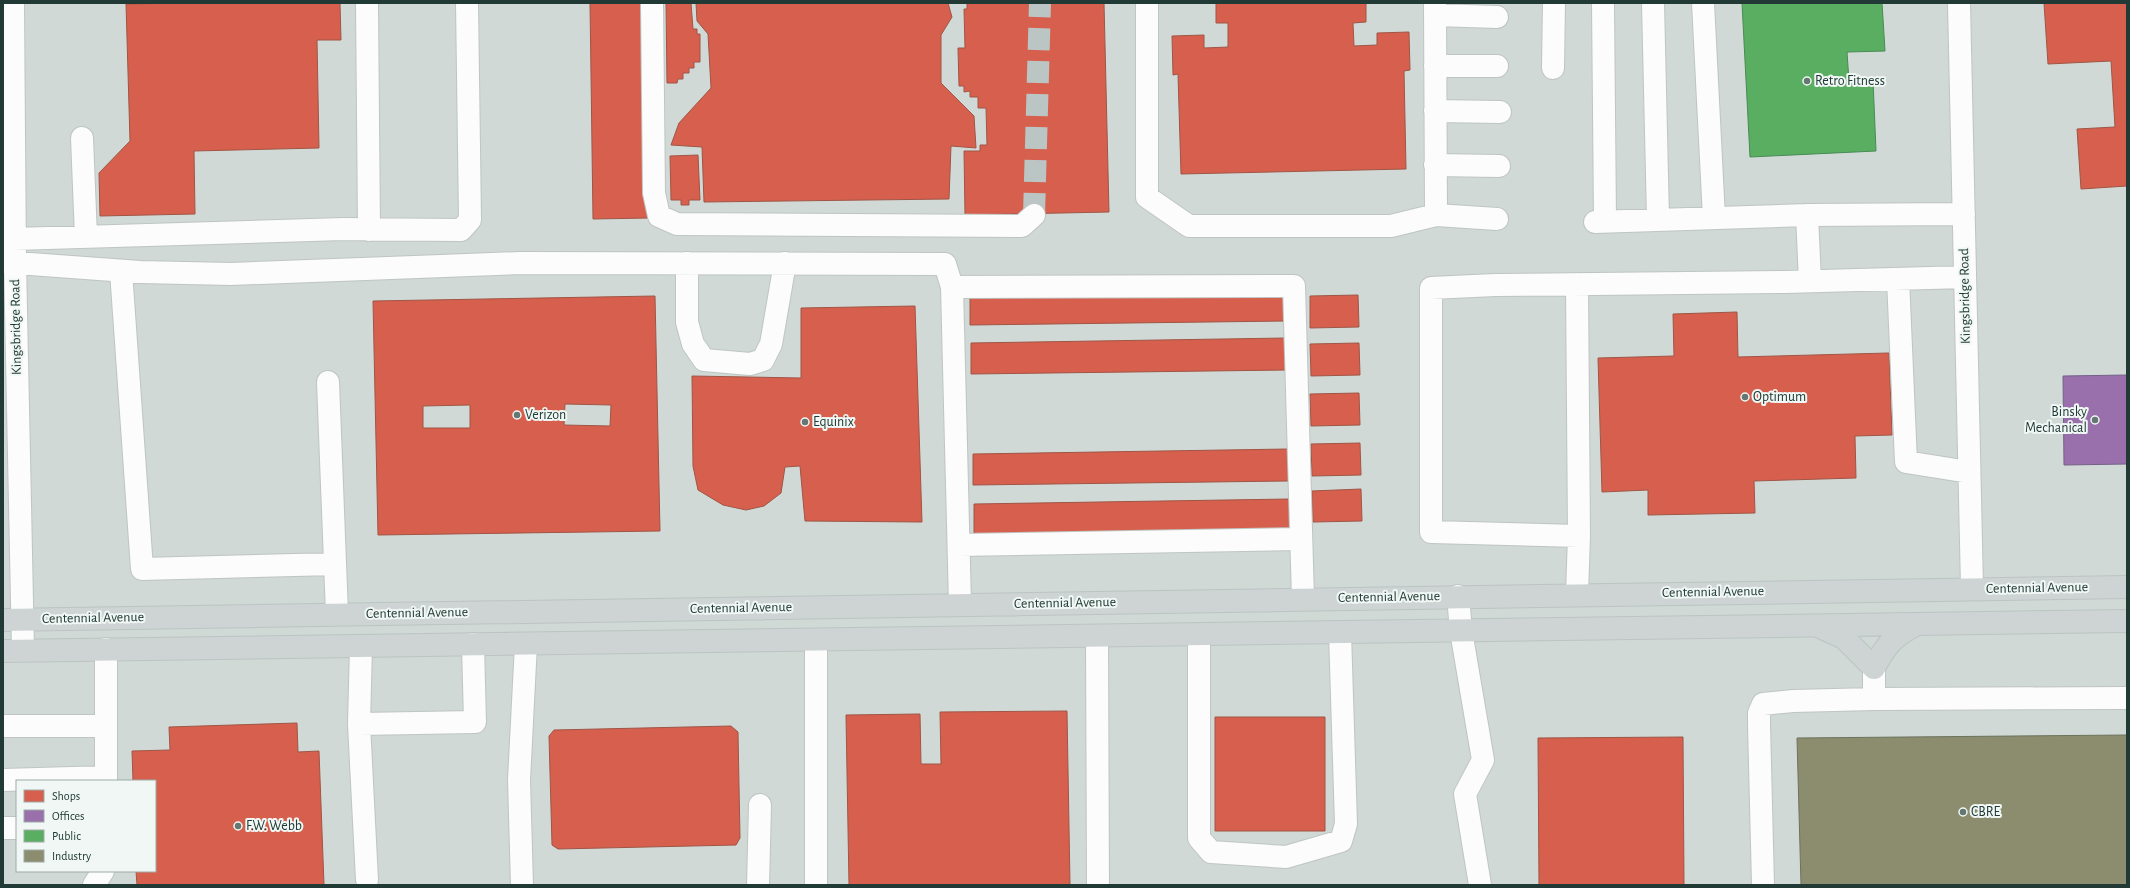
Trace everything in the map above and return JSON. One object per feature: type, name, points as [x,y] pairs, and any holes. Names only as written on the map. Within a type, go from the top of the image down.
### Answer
[{"type":"main road","name":"Centennial Avenue","points":[[13,619],[1972,588],[2127,587]]},
{"type":"main road","points":[[13,650],[1819,627],[1919,623],[2127,621]]},
{"type":"main road","points":[[1819,627],[1844,638],[1874,668],[1884,649],[1897,635],[1919,623]]},
{"type":"street","name":"Kingsbridge Road","points":[[13,3],[8,48],[8,133],[14,239],[9,262],[13,650]]},
{"type":"street","points":[[367,3],[369,230]]},
{"type":"street","points":[[14,239],[369,230],[461,230],[470,220],[467,3]]},
{"type":"street","points":[[652,3],[654,193],[659,216],[677,224],[1022,226],[1034,215]]},
{"type":"street","points":[[1147,3],[1147,197],[1189,226],[1390,226],[1436,215],[1497,219]]},
{"type":"street","points":[[1553,68],[1554,3]]},
{"type":"street","points":[[1603,3],[1600,221],[1807,215],[1964,214]]},
{"type":"street","points":[[1653,3],[1658,220]]},
{"type":"street","points":[[1703,3],[1714,218]]},
{"type":"street","name":"Kingsbridge Road","points":[[1960,3],[1972,588]]},
{"type":"street","points":[[1436,215],[1435,9],[1498,17]]},
{"type":"street","points":[[1435,66],[1497,66]]},
{"type":"street","points":[[1435,111],[1500,112]]},
{"type":"street","points":[[82,138],[86,237]]},
{"type":"street","points":[[1436,165],[1499,166]]},
{"type":"street","points":[[1807,215],[1810,281]]},
{"type":"street","points":[[9,262],[121,271],[230,274],[520,263],[945,264],[952,287],[960,604]]},
{"type":"street","points":[[687,263],[687,322],[693,344],[704,360],[750,364],[763,360],[771,344],[785,263]]},
{"type":"street","points":[[121,271],[142,569],[335,564]]},
{"type":"street","points":[[1579,536],[1431,532],[1430,288],[1965,277]]},
{"type":"street","points":[[1898,279],[1906,462],[1969,472]]},
{"type":"street","points":[[1577,284],[1579,536],[1577,594]]},
{"type":"street","points":[[952,287],[1294,286],[1303,599]]},
{"type":"street","points":[[328,382],[337,614]]},
{"type":"street","points":[[959,544],[1301,539]]},
{"type":"street","points":[[1458,596],[1461,631],[1483,760],[1465,794],[1480,885]]},
{"type":"street","points":[[1199,635],[1199,838],[1211,852],[1286,856],[1341,841],[1346,824],[1340,633]]},
{"type":"street","points":[[1096,636],[1098,885]]},
{"type":"street","points":[[816,640],[816,885]]},
{"type":"street","points":[[359,724],[475,722],[473,644]]},
{"type":"street","points":[[522,885],[519,780],[526,644]]},
{"type":"street","points":[[361,646],[359,724],[367,880]]},
{"type":"street","points":[[3,780],[106,779],[106,649]]},
{"type":"street","points":[[1874,668],[1874,699]]},
{"type":"street","points":[[1763,885],[1759,713],[1763,704],[1794,701],[1874,699],[2127,698]]},
{"type":"street","points":[[3,726],[105,726]]},
{"type":"street","points":[[758,885],[760,805]]},
{"type":"street","points":[[3,828],[16,828]]},
{"type":"street","points":[[94,885],[102,872]]},
{"type":"shaded area","points":[[3,3],[2127,3],[2127,885],[3,885]]},
{"type":"building: Shops","points":[[340,3],[341,40],[317,40],[319,148],[194,151],[195,214],[100,216],[99,173],[130,141],[126,4]]},
{"type":"building: Shops","points":[[590,3],[647,3],[649,218],[593,219]]},
{"type":"building: Shops","points":[[666,3],[691,3],[693,29],[697,29],[697,34],[700,34],[700,62],[694,62],[694,68],[689,68],[689,73],[683,73],[683,79],[678,79],[677,83],[667,83]]},
{"type":"building: Shops","points":[[696,3],[948,3],[952,17],[941,35],[941,83],[974,116],[976,148],[951,146],[949,199],[704,202],[702,147],[671,145],[679,123],[711,88],[708,34],[697,21]]},
{"type":"building: Shops","points":[[967,3],[1104,3],[1109,212],[965,215],[964,151],[980,151],[980,145],[987,145],[986,108],[978,108],[978,97],[970,97],[970,91],[964,92],[964,86],[959,86],[958,48],[965,48],[964,9],[967,9]]},
{"type":"building: Shops","points":[[1216,3],[1366,3],[1366,22],[1353,23],[1354,46],[1377,45],[1377,33],[1409,32],[1410,70],[1404,71],[1406,169],[1181,174],[1178,74],[1173,75],[1172,36],[1204,35],[1204,48],[1228,47],[1228,23],[1216,23]]},
{"type":"building: Shops","points":[[2044,3],[2127,3],[2127,186],[2081,189],[2077,129],[2115,127],[2111,61],[2048,64]]},
{"type":"building: Shops","points":[[698,155],[700,200],[689,200],[689,205],[681,205],[681,200],[671,200],[670,156]]},
{"type":"building: Shops","points":[[1285,289],[1286,321],[970,325],[970,294]]},
{"type":"building: Shops","points":[[1358,295],[1359,327],[1310,328],[1310,296]]},
{"type":"building: Shops","name":"Verizon","points":[[655,296],[660,531],[378,535],[373,301]],"holes":[[[565,404],[611,405],[610,426],[564,425]],[[470,405],[470,428],[423,428],[423,406]]]},
{"type":"building: Shops","name":"Equinix","points":[[915,306],[922,522],[805,521],[800,466],[785,467],[781,493],[764,506],[746,510],[723,505],[698,490],[693,466],[692,376],[801,378],[801,308]]},
{"type":"building: Shops","name":"Optimum","points":[[1737,312],[1738,357],[1889,353],[1892,435],[1855,436],[1856,478],[1754,481],[1755,513],[1648,515],[1648,490],[1602,492],[1598,358],[1674,356],[1673,314]]},
{"type":"building: Shops","points":[[1286,338],[1287,370],[971,374],[971,343]]},
{"type":"building: Shops","points":[[1359,343],[1360,375],[1311,376],[1310,344]]},
{"type":"building: Shops","points":[[1359,393],[1360,425],[1311,426],[1310,394]]},
{"type":"building: Shops","points":[[1360,443],[1361,475],[1312,476],[1311,444]]},
{"type":"building: Shops","points":[[1288,449],[1288,481],[973,485],[973,454]]},
{"type":"building: Shops","points":[[1361,489],[1362,521],[1313,522],[1312,491]]},
{"type":"building: Shops","points":[[1289,499],[1290,532],[974,536],[974,504]]},
{"type":"building: Shops","points":[[1067,711],[1070,885],[849,885],[846,715],[920,714],[921,764],[941,764],[940,712]]},
{"type":"building: Shops","points":[[1215,717],[1325,717],[1325,831],[1215,831]]},
{"type":"building: Shops","name":"F.W. Webb","points":[[297,723],[298,752],[319,751],[324,885],[137,885],[136,872],[156,872],[156,780],[133,780],[132,751],[170,750],[169,727]]},
{"type":"building: Shops","points":[[731,726],[738,732],[740,838],[736,845],[558,849],[552,845],[549,736],[554,730]]},
{"type":"building: Shops","points":[[1683,737],[1684,885],[1539,885],[1538,738]]},
{"type":"building: Offices","name":"Binsky Mechanical","points":[[2127,375],[2127,464],[2064,465],[2063,376]]},
{"type":"building: Public","points":[[1742,3],[1882,3],[1885,51],[1847,52],[1849,81],[1873,80],[1876,151],[1750,157]]},
{"type":"building: Industry","name":"CBRE","points":[[2127,735],[2127,885],[1801,885],[1797,738]]},
{"type":"tunnel","points":[[1034,215],[1040,3]]},
{"type":"place","name":"Retro Fitness","points":[[1807,81]]},
{"type":"place","name":"Optimum","points":[[1745,397]]},
{"type":"place","name":"Verizon","points":[[517,415]]},
{"type":"place","name":"Binsky Mechanical","points":[[2095,420]]},
{"type":"place","name":"Equinix","points":[[805,422]]},
{"type":"place","name":"CBRE","points":[[1963,812]]},
{"type":"place","name":"F.W. Webb","points":[[238,826]]}]
